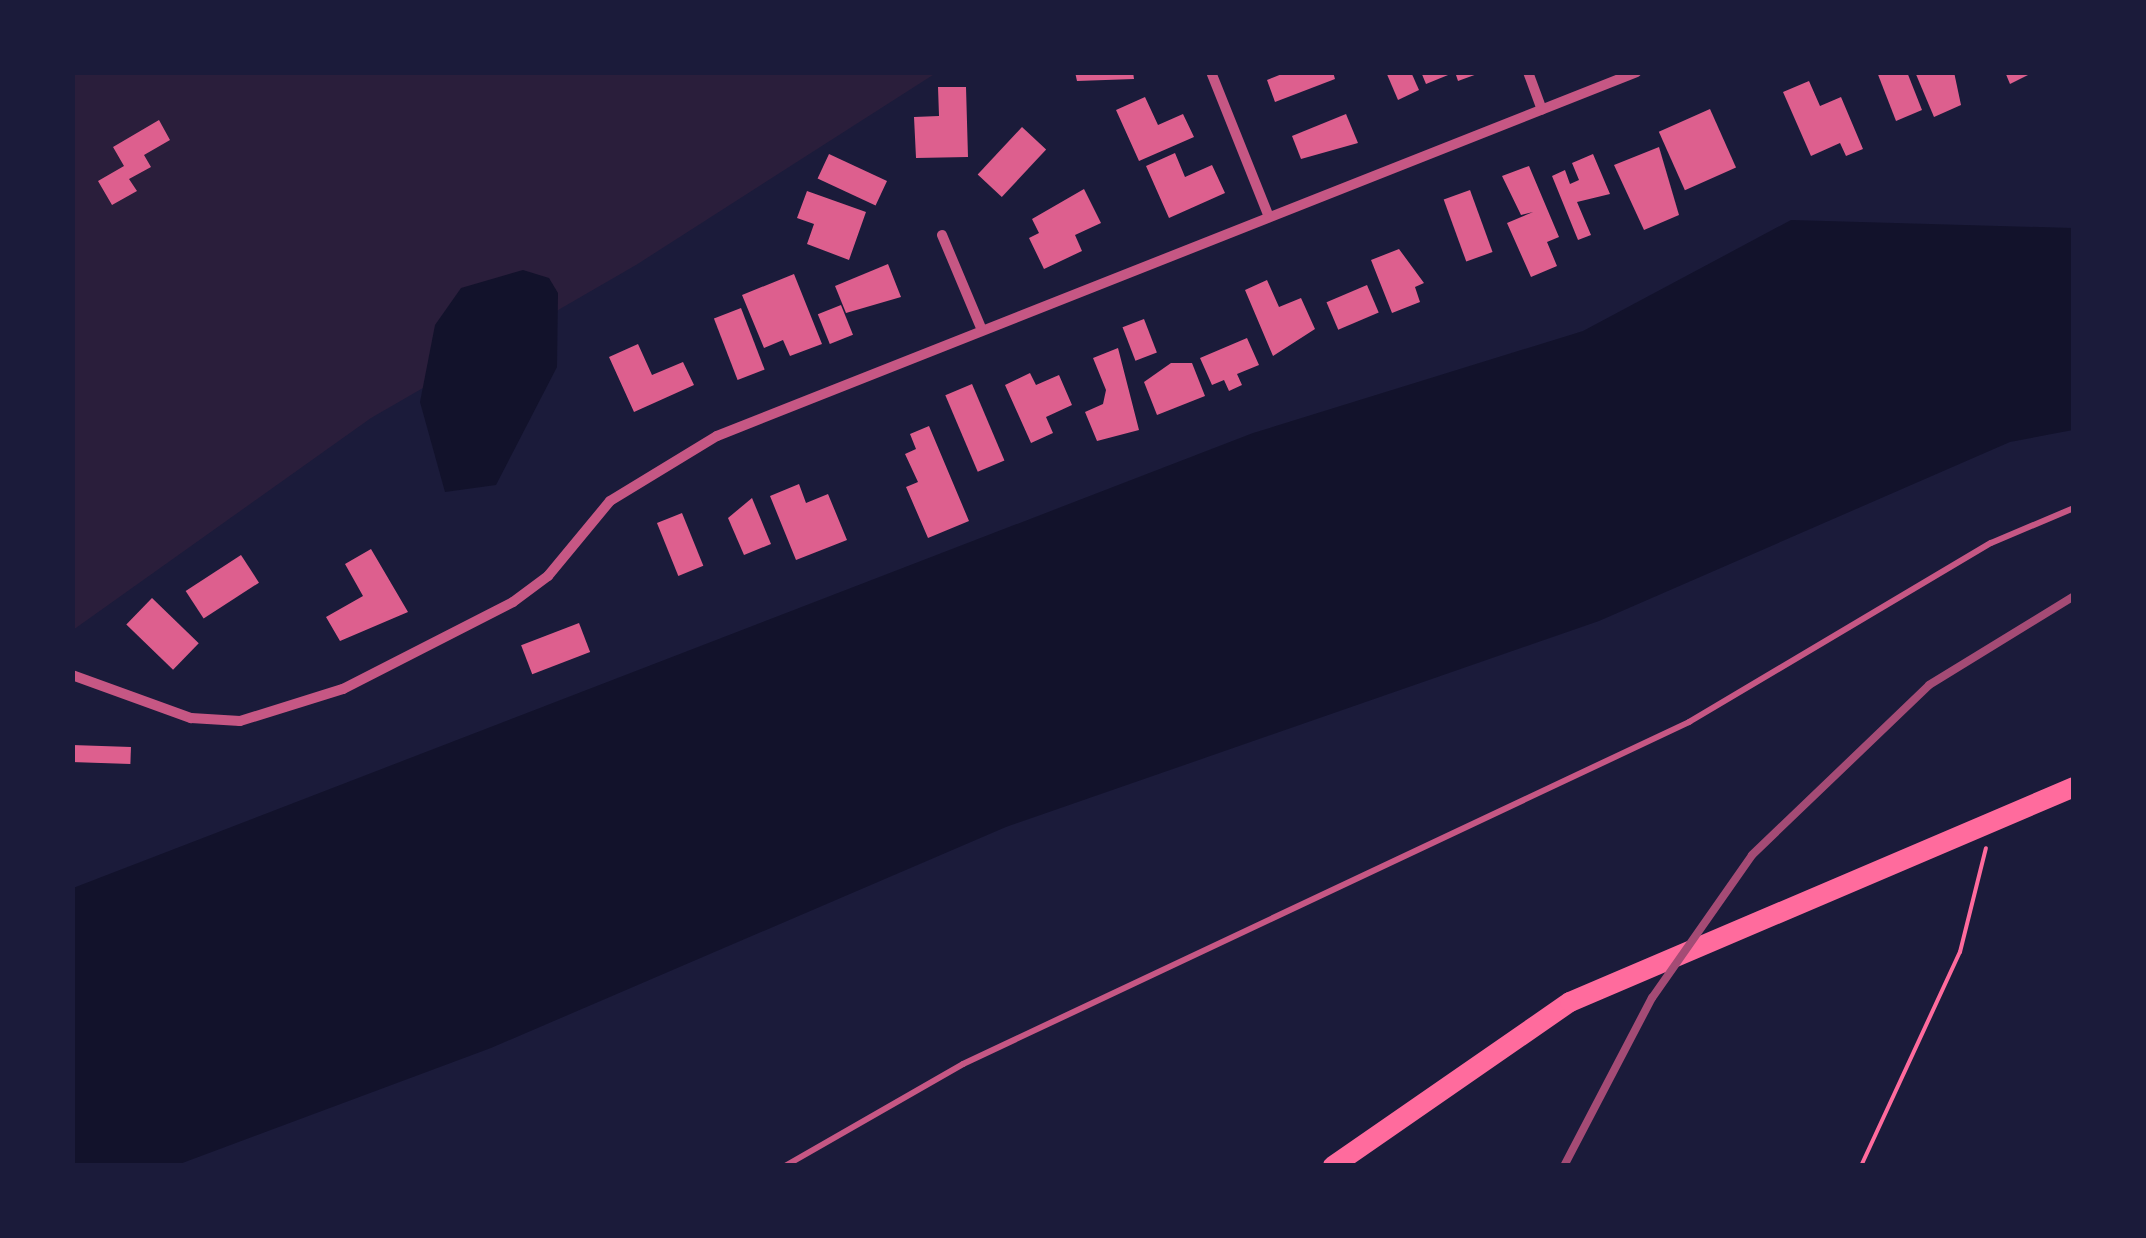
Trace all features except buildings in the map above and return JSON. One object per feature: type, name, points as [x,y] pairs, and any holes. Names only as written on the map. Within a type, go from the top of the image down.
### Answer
[{"type":"main road","points":[[1333,1166],[1508,1036],[2074,787]]},
{"type":"street","points":[[1211,72],[1269,217]]},
{"type":"street","points":[[1528,72],[1542,110]]},
{"type":"street","points":[[72,675],[191,718],[292,708],[513,602],[654,466],[982,330],[1637,72]]},
{"type":"street","points":[[942,235],[982,330]]},
{"type":"lane","points":[[785,1166],[963,1064],[1689,722],[1992,542],[2074,508]]},
{"type":"path","points":[[1862,1166],[1960,952],[1985,878],[1987,828]]},
{"type":"shaded area","points":[[73,73],[936,73],[636,265],[371,418],[73,630]]},
{"type":"shaded area","points":[[1791,220],[2073,228],[2073,430],[2010,442],[1599,621],[1006,827],[491,1048],[177,1165],[73,1165],[73,888],[1253,433],[1583,331]]},
{"type":"shaded area","points":[[523,270],[549,278],[558,293],[557,367],[496,485],[445,492],[420,402],[435,325],[461,288]]},
{"type":"railway","points":[[1564,1166],[1652,998],[1752,855],[1929,685],[2074,596]]}]
